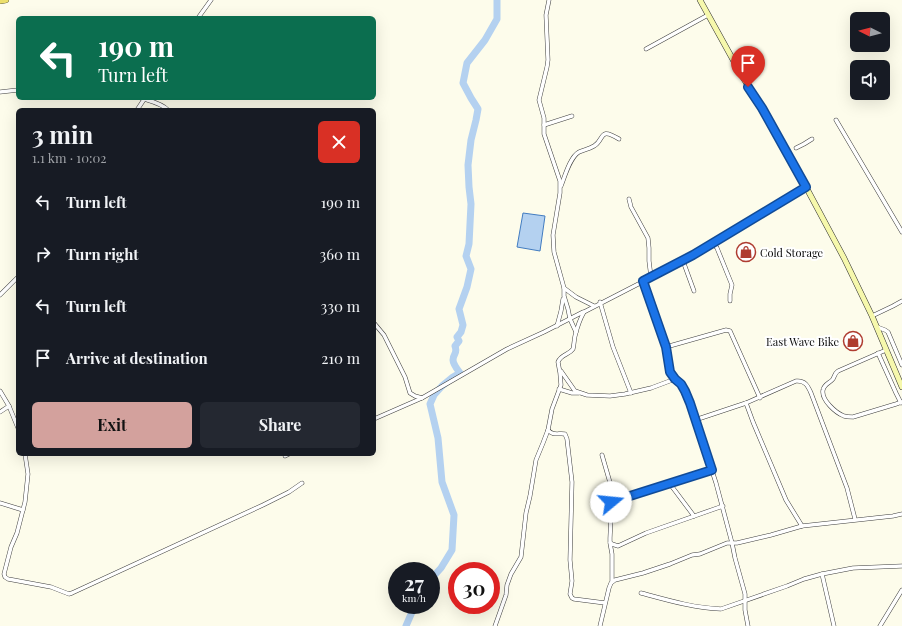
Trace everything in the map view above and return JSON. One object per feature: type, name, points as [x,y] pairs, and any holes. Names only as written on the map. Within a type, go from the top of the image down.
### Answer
[{"type":"main road","points":[[0,1],[6,0]]},
{"type":"main road","points":[[700,0],[742,76],[762,108],[844,258],[872,316],[902,387]]},
{"type":"street","points":[[199,16],[211,0]]},
{"type":"street","points":[[549,0],[546,15],[548,60],[539,100],[543,114],[544,134],[561,187]]},
{"type":"street","points":[[646,49],[708,15]]},
{"type":"street","points":[[0,92],[16,90]]},
{"type":"street","points":[[149,100],[166,108]]},
{"type":"street","points":[[544,125],[572,116]]},
{"type":"street","points":[[836,120],[902,232]]},
{"type":"street","points":[[556,326],[564,296],[564,288],[553,245],[553,235],[561,187],[574,156],[579,152],[595,146],[605,134],[611,134],[618,139]]},
{"type":"street","points":[[796,148],[812,139]]},
{"type":"street","points":[[376,418],[422,398],[507,349],[584,312],[600,302],[683,260],[806,187]]},
{"type":"street","points":[[628,199],[630,207],[648,238],[651,276]]},
{"type":"street","points":[[713,243],[717,248],[732,285],[730,301]]},
{"type":"street","points":[[683,260],[694,291]]},
{"type":"street","points":[[0,295],[16,279]]},
{"type":"street","points":[[643,281],[666,347],[670,372],[681,384],[690,403],[723,506],[745,594],[745,610],[748,626]]},
{"type":"street","points":[[564,288],[576,297],[594,306]]},
{"type":"street","points":[[564,296],[570,319],[576,332]]},
{"type":"street","points":[[872,316],[886,310],[902,300]]},
{"type":"street","points":[[600,302],[613,347],[631,393]]},
{"type":"street","points":[[495,626],[506,595],[509,579],[521,557],[526,513],[534,466],[548,430],[552,409],[561,385],[558,362],[561,356],[570,352],[572,349],[576,332],[584,312]]},
{"type":"street","points":[[376,325],[384,335],[405,377],[410,393],[422,398]]},
{"type":"street","points":[[876,326],[888,332],[902,365]]},
{"type":"street","points":[[666,347],[726,330],[730,331],[760,398]]},
{"type":"street","points":[[878,354],[902,403],[853,417],[843,416],[832,408],[825,399],[823,394],[825,386],[832,380],[836,372],[886,350]]},
{"type":"street","points":[[559,368],[575,391],[587,395],[618,396],[651,388],[675,379]]},
{"type":"street","points":[[695,420],[760,398],[796,381],[802,381],[811,393],[847,488],[855,519]]},
{"type":"street","points":[[559,389],[572,393],[580,393]]},
{"type":"street","points":[[0,391],[9,406],[16,423]]},
{"type":"street","points":[[746,403],[752,422],[786,500],[802,526]]},
{"type":"street","points":[[0,412],[9,406]]},
{"type":"street","points":[[548,430],[553,434],[565,434],[567,439],[572,482],[570,560],[572,581],[571,596],[574,599],[605,603]]},
{"type":"street","points":[[600,626],[612,581],[612,554],[610,542],[612,493],[602,455]]},
{"type":"street","points":[[25,456],[28,474],[25,502],[17,533],[11,547],[4,574],[5,577],[8,579],[51,587],[64,592],[72,593],[263,505],[289,492],[302,483]]},
{"type":"street","points":[[611,502],[712,470]]},
{"type":"street","points":[[670,484],[694,516]]},
{"type":"street","points":[[0,503],[23,510]]},
{"type":"street","points":[[610,542],[618,546],[646,533],[723,506]]},
{"type":"street","points":[[612,581],[650,571],[727,543],[737,543],[802,526],[902,514]]},
{"type":"street","points":[[641,593],[676,602],[712,609],[721,609],[822,574],[853,568],[902,566]]},
{"type":"street","points":[[822,574],[834,626]]},
{"type":"street","points":[[880,626],[902,590]]},
{"type":"water","points":[[523,213],[545,216],[540,251],[517,247]]},
{"type":"waterway","points":[[440,569],[452,550],[454,515],[442,482],[438,438],[430,404],[434,395],[442,386],[460,373],[455,366],[453,358],[456,351],[455,346],[459,341],[457,337],[461,332],[463,325],[459,309],[467,287],[471,269],[466,256],[469,244],[471,204],[468,165],[471,140],[478,109],[463,83],[467,63],[485,40],[497,19],[497,0]]},
{"type":"waterway","points":[[406,626],[411,614]]},
{"type":"place","name":"Cold Storage","points":[[746,252]]},
{"type":"place","name":"East Wave Bike","points":[[853,341]]},
{"type":"route","points":[[611,502],[712,470],[685,391],[670,372],[666,347],[643,281],[693,255],[806,187],[762,108],[748,87]]}]
